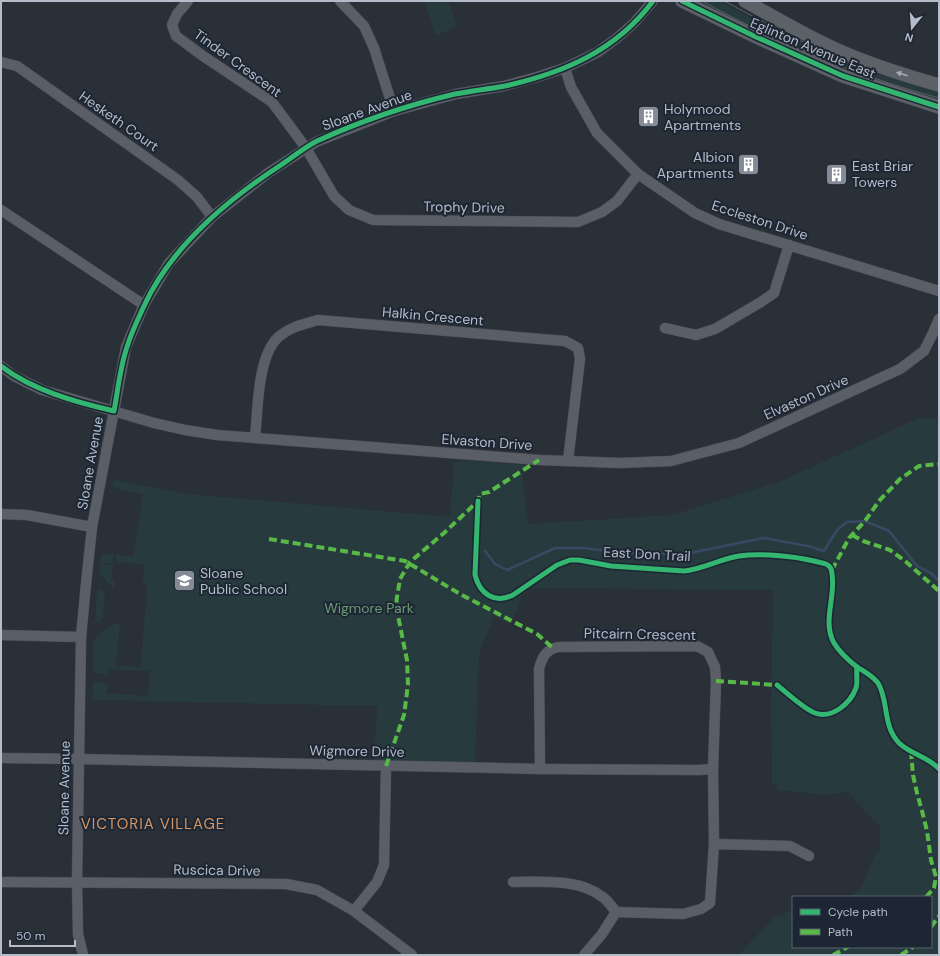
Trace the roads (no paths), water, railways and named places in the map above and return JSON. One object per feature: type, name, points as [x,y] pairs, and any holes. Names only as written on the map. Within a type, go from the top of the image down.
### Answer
[{"type":"main road","name":"Eglinton Avenue East","points":[[682,1],[754,36],[843,76],[939,107]]},
{"type":"main road","name":"Eglinton Avenue East","points":[[745,1],[816,40],[855,57],[939,85]]},
{"type":"street","name":"Tinder Crescent","points":[[188,1],[177,14],[172,25],[176,36],[272,102],[306,148]]},
{"type":"street","points":[[340,1],[364,26],[374,48],[394,111]]},
{"type":"street","name":"Sloane Avenue","points":[[83,955],[78,934],[77,882],[81,637],[86,578],[92,527],[126,347],[144,305],[170,263],[212,217],[268,173],[316,142],[394,111],[456,94],[537,78],[565,68],[598,52],[617,38],[634,24],[653,1]]},
{"type":"street","name":"Hesketh Court","points":[[1,62],[17,66],[178,180],[197,197],[212,217]]},
{"type":"street","name":"Eccleston Drive","points":[[565,68],[571,87],[597,133],[638,174],[695,213],[719,224],[939,291]]},
{"type":"street","name":"Trophy Drive","points":[[306,148],[334,196],[349,210],[373,220],[578,222],[602,212],[617,201],[638,174]]},
{"type":"street","points":[[1,210],[144,305]]},
{"type":"street","points":[[665,328],[696,335],[715,329],[761,302],[774,293],[789,245]]},
{"type":"street","name":"Elvaston Drive","points":[[1,366],[14,376],[42,390],[154,423],[185,430],[255,438],[568,462],[620,463],[671,461],[739,443],[900,369],[924,351],[934,334],[939,319]]},
{"type":"street","name":"Halkin Crescent","points":[[255,438],[261,375],[269,348],[280,335],[296,326],[318,320],[565,341],[578,348],[580,359],[568,462]]},
{"type":"street","points":[[1,514],[27,515],[92,527]]},
{"type":"street","points":[[1,635],[81,637]]},
{"type":"street","name":"Pitcairn Crescent","points":[[540,769],[539,669],[543,656],[547,651],[558,647],[697,646],[708,652],[715,667],[713,769],[714,844]]},
{"type":"street","name":"Wigmore Drive","points":[[1,758],[540,769],[713,769]]},
{"type":"street","points":[[354,911],[377,882],[384,865],[386,766]]},
{"type":"street","points":[[513,882],[562,882],[588,889],[604,898],[616,912],[683,914],[701,909],[710,903],[714,844],[790,846],[809,856]]},
{"type":"street","name":"Ruscica Drive","points":[[1,882],[286,884],[317,890],[354,911],[412,955]]},
{"type":"street","points":[[584,955],[602,934],[616,912]]},
{"type":"waterway","points":[[485,551],[495,564],[507,570],[555,548],[583,548],[624,553],[685,554],[764,538],[808,546],[824,551],[837,530],[847,522],[865,521],[889,531],[917,566],[931,573],[939,581]]},
{"type":"tram line","points":[[702,1],[730,16],[818,57],[878,79],[939,98]]},
{"type":"tram line","points":[[724,1],[794,38],[846,61]]},
{"type":"place","name":"Holymood Apartments","points":[[648,117]]},
{"type":"place","name":"Albion Apartments","points":[[749,165]]},
{"type":"place","name":"East Briar Towers","points":[[837,174]]},
{"type":"place","name":"Sloane Public School","points":[[185,581]]},
{"type":"district","name":"VICTORIA VILLAGE","points":[[153,824]]},
{"type":"park label","name":"Wigmore Park","points":[[369,608]]}]
